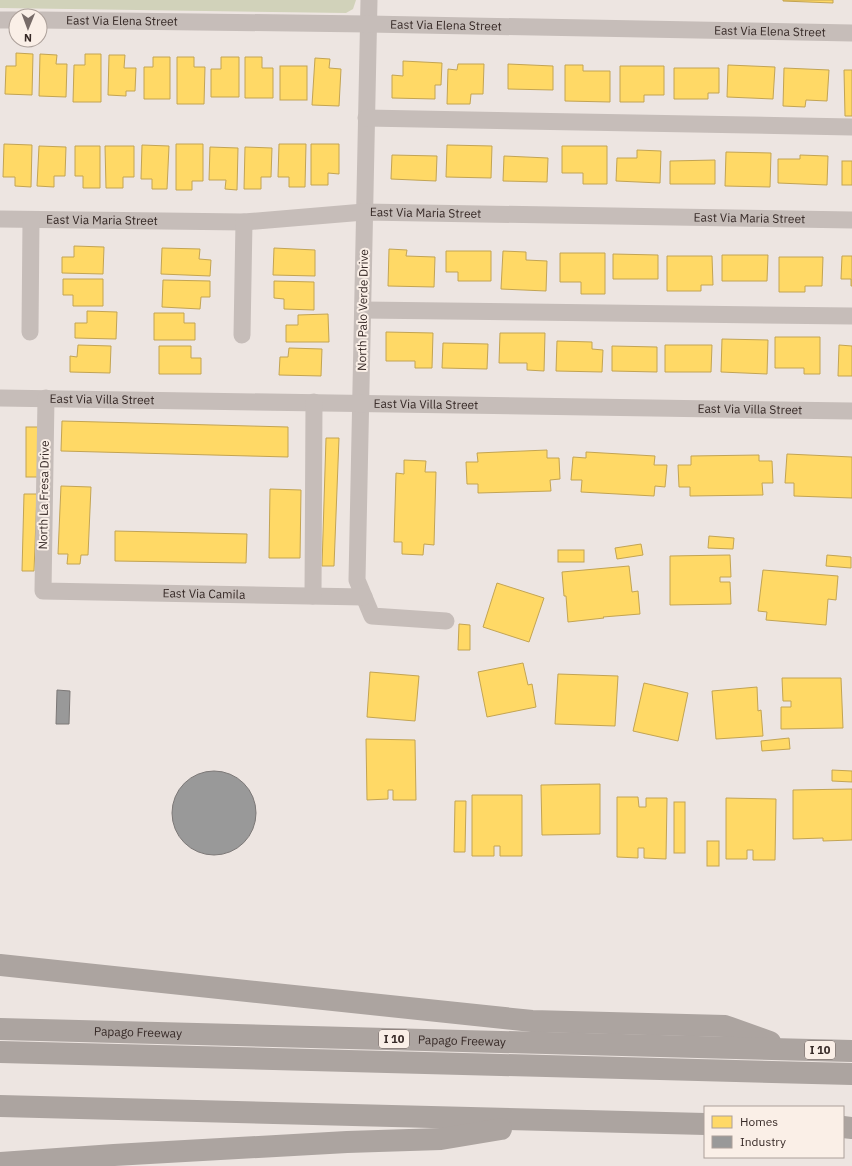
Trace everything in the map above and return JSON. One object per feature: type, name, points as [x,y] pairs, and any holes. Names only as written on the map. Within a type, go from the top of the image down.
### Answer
[{"type":"highway","points":[[0,965],[532,1021],[725,1026],[788,1049]]},
{"type":"highway","name":"Papago Freeway","points":[[0,1029],[852,1051]]},
{"type":"highway","points":[[0,1052],[852,1074]]},
{"type":"highway","points":[[0,1106],[704,1124]]},
{"type":"highway","points":[[0,1163],[316,1144],[441,1139],[556,1120]]},
{"type":"street","name":"North Palo Verde Drive","points":[[369,0],[357,580],[372,616],[446,621]]},
{"type":"street","name":"East Via Elena Street","points":[[48,20],[368,24],[852,33]]},
{"type":"street","points":[[366,118],[852,127]]},
{"type":"street","name":"East Via Maria Street","points":[[0,219],[244,222],[364,212],[852,220]]},
{"type":"street","points":[[30,332],[31,220]]},
{"type":"street","points":[[242,335],[244,222]]},
{"type":"street","points":[[362,310],[852,316]]},
{"type":"street","name":"East Via Villa Street","points":[[0,398],[361,402],[852,411]]},
{"type":"street","name":"North La Fresa Drive","points":[[43,592],[46,398]]},
{"type":"street","points":[[313,596],[314,402]]},
{"type":"street","name":"East Via Camila","points":[[43,592],[364,597]]},
{"type":"green space","points":[[0,0],[356,0],[353,9],[346,13],[0,8]]},
{"type":"building: Homes","points":[[833,0],[833,3],[783,1]]},
{"type":"building: Homes","points":[[16,53],[33,54],[32,95],[5,94],[6,66],[16,66]]},
{"type":"building: Homes","points":[[40,54],[57,55],[56,64],[67,64],[66,97],[39,96]]},
{"type":"building: Homes","points":[[85,54],[101,54],[101,102],[73,102],[74,65],[85,65]]},
{"type":"building: Homes","points":[[109,55],[125,55],[124,68],[136,68],[135,91],[126,91],[126,96],[108,95]]},
{"type":"building: Homes","points":[[153,57],[170,57],[170,99],[144,99],[144,67],[153,67]]},
{"type":"building: Homes","points":[[177,57],[194,57],[194,67],[205,67],[204,104],[177,104]]},
{"type":"building: Homes","points":[[221,57],[239,57],[239,97],[211,97],[211,69],[221,69]]},
{"type":"building: Homes","points":[[245,57],[262,57],[262,68],[273,68],[273,98],[245,98]]},
{"type":"building: Homes","points":[[315,58],[330,59],[329,68],[341,69],[339,106],[312,105]]},
{"type":"building: Homes","points":[[403,61],[442,63],[441,85],[435,85],[435,99],[392,98],[392,75],[403,76]]},
{"type":"building: Homes","points":[[458,64],[484,64],[483,94],[471,94],[470,104],[447,104],[448,69],[457,70]]},
{"type":"building: Homes","points":[[508,64],[553,66],[553,90],[508,89]]},
{"type":"building: Homes","points":[[565,65],[583,65],[583,71],[610,71],[610,102],[565,101]]},
{"type":"building: Homes","points":[[728,65],[775,67],[773,99],[727,97]]},
{"type":"building: Homes","points":[[280,66],[307,66],[307,100],[280,100]]},
{"type":"building: Homes","points":[[620,66],[664,66],[664,95],[644,95],[644,102],[620,102]]},
{"type":"building: Homes","points":[[674,68],[719,68],[719,93],[708,93],[708,99],[674,99]]},
{"type":"building: Homes","points":[[784,68],[829,70],[827,101],[806,100],[805,107],[783,106]]},
{"type":"building: Homes","points":[[844,70],[852,70],[852,116],[845,116]]},
{"type":"building: Homes","points":[[4,144],[32,145],[31,187],[15,186],[15,177],[3,177]]},
{"type":"building: Homes","points":[[176,144],[203,144],[203,181],[192,181],[192,190],[176,190]]},
{"type":"building: Homes","points":[[279,144],[306,144],[305,187],[289,187],[289,177],[278,177]]},
{"type":"building: Homes","points":[[311,144],[339,144],[339,174],[328,173],[328,185],[311,185]]},
{"type":"building: Homes","points":[[142,145],[169,146],[167,189],[152,189],[152,179],[141,179]]},
{"type":"building: Homes","points":[[447,145],[492,146],[491,178],[446,177]]},
{"type":"building: Homes","points":[[39,146],[66,147],[65,176],[54,176],[54,187],[37,186]]},
{"type":"building: Homes","points":[[75,146],[100,146],[100,188],[83,188],[83,176],[75,176]]},
{"type":"building: Homes","points":[[105,146],[134,146],[134,177],[123,177],[123,188],[106,188]]},
{"type":"building: Homes","points":[[562,146],[607,146],[607,184],[583,184],[583,173],[562,173]]},
{"type":"building: Homes","points":[[210,147],[238,148],[237,190],[225,189],[226,180],[209,180]]},
{"type":"building: Homes","points":[[245,147],[272,148],[271,177],[261,177],[261,189],[244,189]]},
{"type":"building: Homes","points":[[637,150],[661,151],[660,183],[616,181],[617,158],[637,158]]},
{"type":"building: Homes","points":[[726,152],[771,153],[770,187],[725,186]]},
{"type":"building: Homes","points":[[392,155],[437,156],[436,181],[391,179]]},
{"type":"building: Homes","points":[[800,155],[828,156],[827,185],[778,183],[778,159],[800,159]]},
{"type":"building: Homes","points":[[504,156],[548,158],[547,182],[503,181]]},
{"type":"building: Homes","points":[[715,160],[715,184],[670,184],[670,161]]},
{"type":"building: Homes","points":[[842,161],[852,161],[852,185],[842,185]]},
{"type":"building: Homes","points":[[74,246],[104,247],[103,274],[62,273],[62,257],[74,257]]},
{"type":"building: Homes","points":[[162,248],[200,249],[199,259],[211,260],[210,276],[161,274]]},
{"type":"building: Homes","points":[[274,248],[315,250],[315,276],[273,275]]},
{"type":"building: Homes","points":[[389,249],[407,250],[406,256],[435,257],[434,287],[388,286]]},
{"type":"building: Homes","points":[[446,251],[491,251],[491,281],[458,281],[458,272],[446,272]]},
{"type":"building: Homes","points":[[503,251],[526,252],[526,260],[547,261],[546,291],[501,289]]},
{"type":"building: Homes","points":[[560,253],[605,253],[605,294],[581,294],[581,282],[560,282]]},
{"type":"building: Homes","points":[[613,254],[658,255],[658,279],[613,279]]},
{"type":"building: Homes","points":[[722,255],[768,255],[767,281],[722,281]]},
{"type":"building: Homes","points":[[667,256],[712,256],[713,285],[701,285],[701,291],[667,291]]},
{"type":"building: Homes","points":[[842,256],[852,256],[852,286],[851,279],[841,279]]},
{"type":"building: Homes","points":[[779,257],[823,257],[822,286],[805,286],[805,292],[779,292]]},
{"type":"building: Homes","points":[[63,279],[103,279],[103,306],[73,306],[73,295],[63,295]]},
{"type":"building: Homes","points":[[163,280],[210,281],[210,297],[201,297],[200,309],[162,307]]},
{"type":"building: Homes","points":[[274,281],[314,282],[314,310],[284,309],[284,299],[274,298]]},
{"type":"building: Homes","points":[[87,311],[117,312],[116,339],[75,338],[75,323],[87,323]]},
{"type":"building: Homes","points":[[154,313],[184,313],[184,323],[195,323],[195,340],[154,340]]},
{"type":"building: Homes","points":[[328,314],[329,342],[286,342],[286,325],[298,325],[298,315]]},
{"type":"building: Homes","points":[[386,332],[433,333],[432,368],[415,368],[415,361],[386,361]]},
{"type":"building: Homes","points":[[500,333],[545,333],[544,371],[527,370],[527,363],[499,363]]},
{"type":"building: Homes","points":[[775,337],[820,337],[820,374],[804,374],[804,368],[775,368]]},
{"type":"building: Homes","points":[[722,339],[768,340],[767,374],[721,372]]},
{"type":"building: Homes","points":[[557,341],[592,342],[592,349],[603,350],[602,372],[556,371]]},
{"type":"building: Homes","points":[[443,343],[488,344],[487,369],[442,368]]},
{"type":"building: Homes","points":[[78,345],[111,346],[110,373],[70,372],[70,356],[77,357]]},
{"type":"building: Homes","points":[[665,345],[712,345],[711,372],[665,372]]},
{"type":"building: Homes","points":[[839,345],[852,346],[852,376],[838,376]]},
{"type":"building: Homes","points":[[159,346],[191,346],[191,358],[201,358],[201,374],[159,374]]},
{"type":"building: Homes","points":[[612,346],[657,347],[657,372],[612,371]]},
{"type":"building: Homes","points":[[289,348],[322,349],[321,376],[279,375],[280,357],[288,357]]},
{"type":"building: Homes","points":[[62,421],[288,427],[288,457],[61,451]]},
{"type":"building: Homes","points":[[26,427],[38,427],[38,477],[26,477]]},
{"type":"building: Homes","points":[[326,438],[339,438],[334,566],[322,566]]},
{"type":"building: Homes","points":[[547,450],[547,458],[559,458],[560,479],[550,480],[551,491],[478,493],[478,484],[467,484],[466,462],[478,462],[477,453]]},
{"type":"building: Homes","points":[[586,452],[655,456],[654,465],[667,465],[665,487],[655,486],[654,496],[581,492],[582,480],[571,480],[573,457],[586,458]]},
{"type":"building: Homes","points":[[787,454],[852,457],[852,498],[794,496],[794,483],[785,483]]},
{"type":"building: Homes","points":[[759,455],[759,461],[772,461],[773,483],[762,483],[763,495],[690,496],[690,487],[679,487],[678,465],[691,465],[691,456]]},
{"type":"building: Homes","points":[[404,460],[426,461],[425,472],[436,472],[434,545],[424,544],[423,555],[402,554],[402,542],[394,542],[396,473],[404,474]]},
{"type":"building: Homes","points":[[61,486],[91,487],[88,555],[81,555],[80,564],[67,564],[68,554],[58,554]]},
{"type":"building: Homes","points":[[270,489],[301,490],[300,558],[269,558]]},
{"type":"building: Homes","points":[[24,494],[37,494],[34,571],[22,571]]},
{"type":"building: Homes","points":[[115,531],[247,534],[246,563],[115,561]]},
{"type":"building: Homes","points":[[709,536],[734,538],[733,549],[708,548]]},
{"type":"building: Homes","points":[[641,544],[643,555],[617,559],[615,548]]},
{"type":"building: Homes","points":[[558,550],[584,550],[584,562],[558,562]]},
{"type":"building: Homes","points":[[730,555],[731,577],[720,577],[720,582],[730,582],[731,604],[670,605],[670,556]]},
{"type":"building: Homes","points":[[827,555],[851,557],[851,568],[826,566]]},
{"type":"building: Homes","points":[[629,566],[632,592],[638,591],[640,614],[568,622],[562,572]]},
{"type":"building: Homes","points":[[763,570],[838,576],[836,600],[828,599],[826,625],[766,620],[767,612],[758,611]]},
{"type":"building: Homes","points":[[497,583],[544,598],[529,642],[483,627]]},
{"type":"building: Homes","points":[[459,624],[470,625],[470,650],[458,650]]},
{"type":"building: Homes","points":[[523,663],[528,685],[532,684],[536,707],[487,717],[478,672]]},
{"type":"building: Homes","points":[[370,672],[419,676],[415,721],[367,717]]},
{"type":"building: Homes","points":[[558,674],[618,676],[615,726],[555,724]]},
{"type":"building: Homes","points":[[782,678],[841,678],[843,728],[781,729],[781,707],[791,707],[791,701],[783,701]]},
{"type":"building: Homes","points":[[644,683],[688,693],[678,741],[633,731]]},
{"type":"building: Homes","points":[[757,687],[758,711],[761,710],[763,736],[716,739],[712,691]]},
{"type":"building: Homes","points":[[789,738],[790,749],[762,751],[761,741]]},
{"type":"building: Homes","points":[[366,739],[415,740],[416,800],[393,800],[393,790],[388,790],[388,799],[367,800]]},
{"type":"building: Homes","points":[[832,770],[852,771],[852,782],[832,781]]},
{"type":"building: Homes","points":[[600,784],[600,834],[542,835],[541,785]]},
{"type":"building: Homes","points":[[852,789],[852,840],[823,841],[823,838],[793,839],[793,790]]},
{"type":"building: Homes","points":[[472,795],[522,795],[522,856],[500,856],[500,846],[494,846],[494,856],[472,856]]},
{"type":"building: Homes","points":[[617,797],[638,797],[639,807],[646,807],[646,798],[667,798],[666,859],[644,858],[644,848],[638,848],[638,858],[617,857]]},
{"type":"building: Homes","points":[[726,798],[776,799],[775,860],[753,860],[753,850],[747,850],[747,859],[726,859]]},
{"type":"building: Homes","points":[[455,801],[466,801],[465,852],[454,852]]},
{"type":"building: Homes","points":[[674,802],[685,802],[685,853],[674,853]]},
{"type":"building: Homes","points":[[707,841],[719,841],[719,866],[707,866]]},
{"type":"building: Industry","points":[[57,690],[70,691],[69,724],[56,724]]},
{"type":"building: Industry","points":[[214,771],[230,774],[244,783],[253,797],[256,813],[253,829],[244,843],[230,852],[214,855],[198,852],[184,843],[175,829],[172,813],[175,797],[184,783],[198,774]]}]
